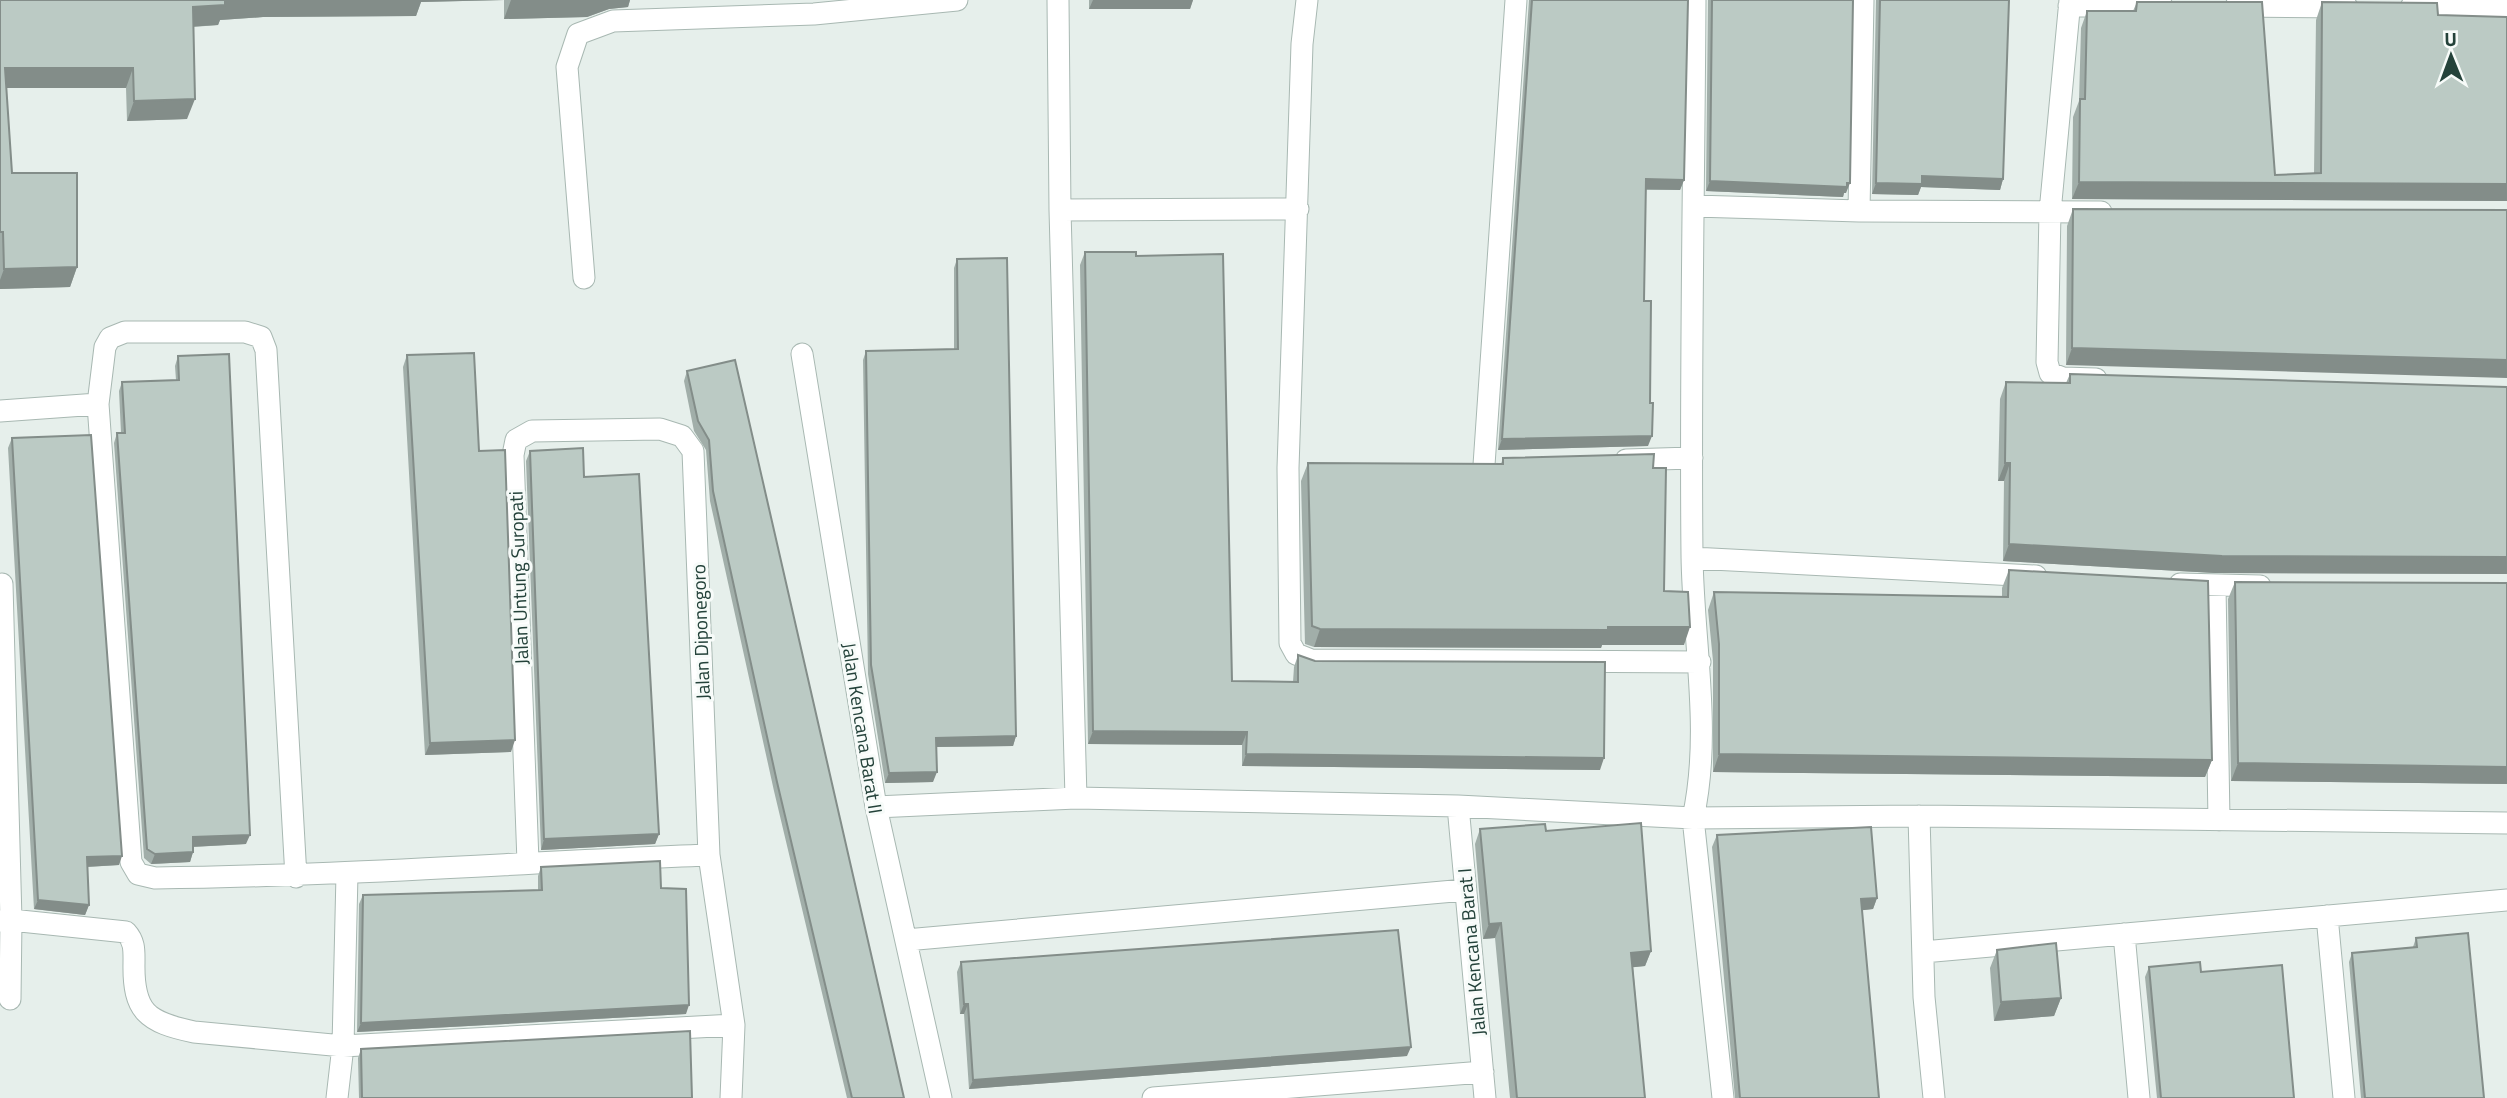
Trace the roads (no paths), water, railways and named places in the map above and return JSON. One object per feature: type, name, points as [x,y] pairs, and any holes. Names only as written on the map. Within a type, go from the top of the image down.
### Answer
[{"type":"street","points":[[584,278],[568,67],[578,34],[612,21],[814,14],[957,0]]},
{"type":"street","points":[[1058,0],[1059,210],[1076,798]]},
{"type":"street","points":[[1307,0],[1302,44],[1288,468],[1290,643],[1296,654],[1311,660],[1700,662]]},
{"type":"street","points":[[1458,465],[1491,465],[1517,0]]},
{"type":"street","points":[[1695,0],[1692,558],[1700,662],[1700,785],[1693,818],[1723,1098]]},
{"type":"street","points":[[1859,211],[1863,0]]},
{"type":"street","points":[[2118,380],[2063,379],[2050,373],[2047,362],[2050,212],[2069,3],[2179,6]]},
{"type":"street","points":[[2220,6],[2507,8]]},
{"type":"street","points":[[1694,206],[1859,211],[2119,213]]},
{"type":"street","points":[[1059,210],[1298,209]]},
{"type":"street","points":[[296,877],[266,350],[261,337],[245,332],[125,332],[110,338],[105,347],[98,404],[131,862],[138,874],[155,878],[296,877],[528,862],[709,855]]},
{"type":"street","name":"Jalan Kencana Barat II","points":[[802,354],[876,807],[941,1098]]},
{"type":"street","points":[[0,411],[98,404]]},
{"type":"street","name":"Jalan Diponegoro","points":[[660,429],[682,436],[693,451],[709,855],[734,1025],[731,1098]]},
{"type":"street","name":"Jalan Untung Suropati","points":[[528,862],[513,455],[516,440],[532,431],[660,429]]},
{"type":"street","points":[[1609,460],[1692,458]]},
{"type":"street","points":[[1288,468],[1314,467]]},
{"type":"street","points":[[1692,558],[2064,578]]},
{"type":"street","points":[[2160,583],[2285,586]]},
{"type":"street","points":[[2,584],[5,920],[10,999]]},
{"type":"street","points":[[2215,586],[2219,820]]},
{"type":"street","points":[[876,807],[1076,798],[1458,806],[1693,818],[1919,816],[2507,823]]},
{"type":"street","name":"Jalan Kencana Barat I","points":[[1458,806],[1485,1098]]},
{"type":"street","points":[[1919,816],[1923,952],[1934,1098]]},
{"type":"street","points":[[337,1098],[343,1046],[347,874]]},
{"type":"street","points":[[906,940],[1465,890]]},
{"type":"street","points":[[1923,952],[2507,900]]},
{"type":"street","points":[[2327,916],[2344,1098]]},
{"type":"street","points":[[5,920],[127,932],[134,947],[135,996],[144,1011],[170,1027],[194,1032],[343,1046],[734,1025]]},
{"type":"street","points":[[2124,934],[2139,1098]]},
{"type":"street","points":[[1153,1098],[1483,1072]]}]
